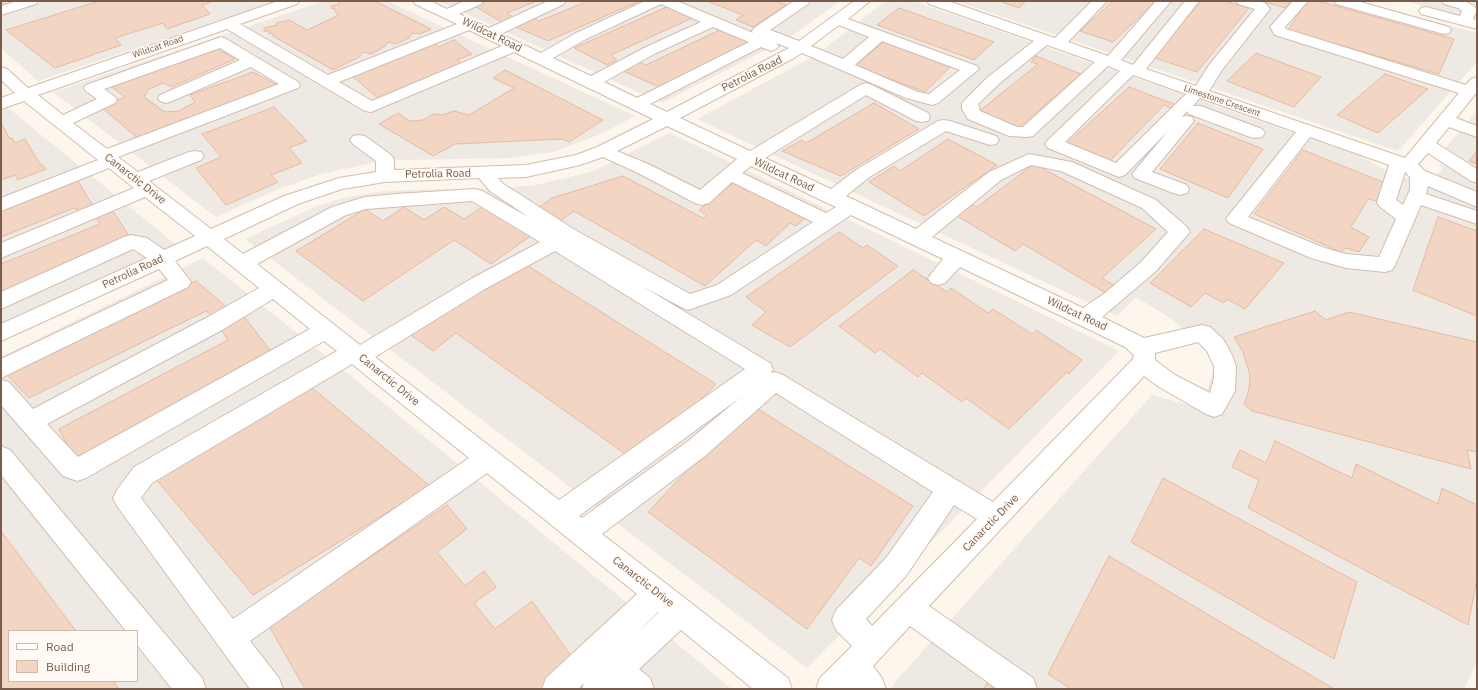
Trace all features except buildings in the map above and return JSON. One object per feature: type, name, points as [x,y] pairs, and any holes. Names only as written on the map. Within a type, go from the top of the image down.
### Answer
[{"type":"street","points":[[1,11],[31,1]]},
{"type":"street","name":"Wildcat Road","points":[[1,104],[292,1]]},
{"type":"street","points":[[435,5],[476,1]]},
{"type":"street","points":[[488,34],[559,1]]},
{"type":"street","points":[[541,59],[580,36],[656,1]]},
{"type":"street","points":[[665,1],[762,41],[844,66],[912,95],[932,100],[971,68],[838,20]]},
{"type":"street","points":[[795,51],[759,31],[803,1]]},
{"type":"street","name":"Petrolia Road","points":[[1,333],[291,200],[339,184],[385,176],[526,172],[580,160],[602,151],[667,119],[795,51],[863,1]]},
{"type":"street","name":"Limestone Crescent","points":[[934,1],[1201,93],[1408,167],[1470,196],[1477,201]]},
{"type":"street","points":[[1100,1],[1052,42],[994,80],[970,103],[970,109],[974,115],[1015,132],[1027,132],[1108,61],[1164,1]]},
{"type":"street","points":[[1192,1],[1134,70],[1054,144],[1119,171],[1201,93]]},
{"type":"street","points":[[1180,189],[1141,174],[1195,110],[1201,93],[1215,68],[1263,9],[1260,6],[1243,1]]},
{"type":"street","points":[[1301,1],[1277,27],[1280,32],[1473,86],[1408,167],[1386,202],[1406,217]]},
{"type":"street","points":[[1341,1],[1444,30]]},
{"type":"street","points":[[1388,1],[1471,23],[1470,10],[1463,5],[1449,1]]},
{"type":"street","points":[[1433,13],[1438,2],[1445,1]]},
{"type":"street","name":"Wildcat Road","points":[[435,5],[488,34],[1132,341],[1143,355]]},
{"type":"street","points":[[592,83],[651,50],[714,21]]},
{"type":"street","points":[[228,23],[371,107],[514,46]]},
{"type":"street","points":[[324,80],[466,23]]},
{"type":"street","points":[[844,66],[879,36]]},
{"type":"street","points":[[637,104],[762,41]]},
{"type":"street","points":[[1,192],[105,156],[292,85],[221,42],[92,88],[109,100],[61,122]]},
{"type":"street","points":[[166,98],[251,61]]},
{"type":"street","name":"Canarctic Drive","points":[[1,72],[61,122],[243,263],[777,689]]},
{"type":"street","points":[[602,151],[642,168],[702,199],[730,174],[750,159],[866,88],[922,117]]},
{"type":"street","points":[[1195,110],[1256,132]]},
{"type":"street","points":[[1446,120],[1477,132]]},
{"type":"street","points":[[832,198],[862,174],[944,125],[990,140]]},
{"type":"street","points":[[1306,130],[1236,219],[1318,253],[1346,261],[1385,265],[1419,190],[1408,167]]},
{"type":"street","points":[[359,140],[385,159],[385,176]]},
{"type":"street","points":[[1426,144],[1477,177]]},
{"type":"street","points":[[1,205],[105,156]]},
{"type":"street","points":[[1,251],[141,184],[195,156]]},
{"type":"street","points":[[917,238],[995,176],[1029,159],[1066,166],[1148,204],[1180,232],[1148,267],[1112,298],[1085,318]]},
{"type":"street","points":[[454,174],[458,182],[475,196],[688,302],[724,290],[851,206]]},
{"type":"street","points":[[488,174],[488,178],[496,187],[562,238],[762,369],[559,515]]},
{"type":"street","points":[[730,174],[828,222]]},
{"type":"street","points":[[243,263],[325,217],[350,207],[396,200],[475,196]]},
{"type":"street","points":[[1416,197],[1477,218]]},
{"type":"street","points":[[268,689],[126,498],[143,475],[478,284],[562,238]]},
{"type":"street","points":[[1,301],[131,242],[140,243],[162,259],[181,282],[1,369]]},
{"type":"street","points":[[938,278],[957,257]]},
{"type":"street","points":[[31,421],[214,324],[274,289]]},
{"type":"street","points":[[1,389],[72,468],[77,470],[85,467],[326,330]]},
{"type":"street","name":"Canarctic Drive","points":[[831,689],[996,517],[1143,355]]},
{"type":"street","points":[[582,534],[696,449],[775,381],[996,517]]},
{"type":"street","points":[[1,457],[191,689]]},
{"type":"street","points":[[230,638],[488,459]]},
{"type":"street","points":[[871,689],[863,656],[846,620],[896,567],[950,489]]},
{"type":"street","points":[[557,689],[657,594]]},
{"type":"street","points":[[909,608],[1022,689]]},
{"type":"street","points":[[597,689],[680,612]]},
{"type":"street","points":[[618,670],[639,689]]},
{"type":"shaded area","points":[[1,1],[277,1],[38,81],[1,48]]},
{"type":"shaded area","points":[[324,1],[387,1],[635,116],[601,134],[553,152],[510,158],[398,160],[372,163],[321,174],[279,189],[216,217],[53,92]]},
{"type":"shaded area","points":[[438,1],[840,1],[789,38],[662,103]]},
{"type":"shaded area","points":[[886,1],[913,1],[1363,157],[1381,168],[1420,183],[1442,171],[1438,157],[1477,111],[1477,661],[1464,689],[891,689],[895,682],[1152,395],[1196,407],[1206,394],[1214,368],[1205,348],[1173,320],[1136,297],[1117,316],[697,119],[816,55]]},
{"type":"shaded area","points":[[956,1],[1360,1],[1477,33],[1477,62],[1398,151]]},
{"type":"shaded area","points":[[1406,1],[1477,1],[1477,18],[1458,16]]},
{"type":"shaded area","points":[[1,102],[175,244],[1,323]]},
{"type":"shaded area","points":[[670,133],[1119,351],[807,668],[245,239],[317,206],[347,197],[378,192],[407,190],[505,188],[535,185],[591,172]]},
{"type":"shaded area","points":[[203,258],[336,364],[732,689],[1,689],[1,357]]}]
